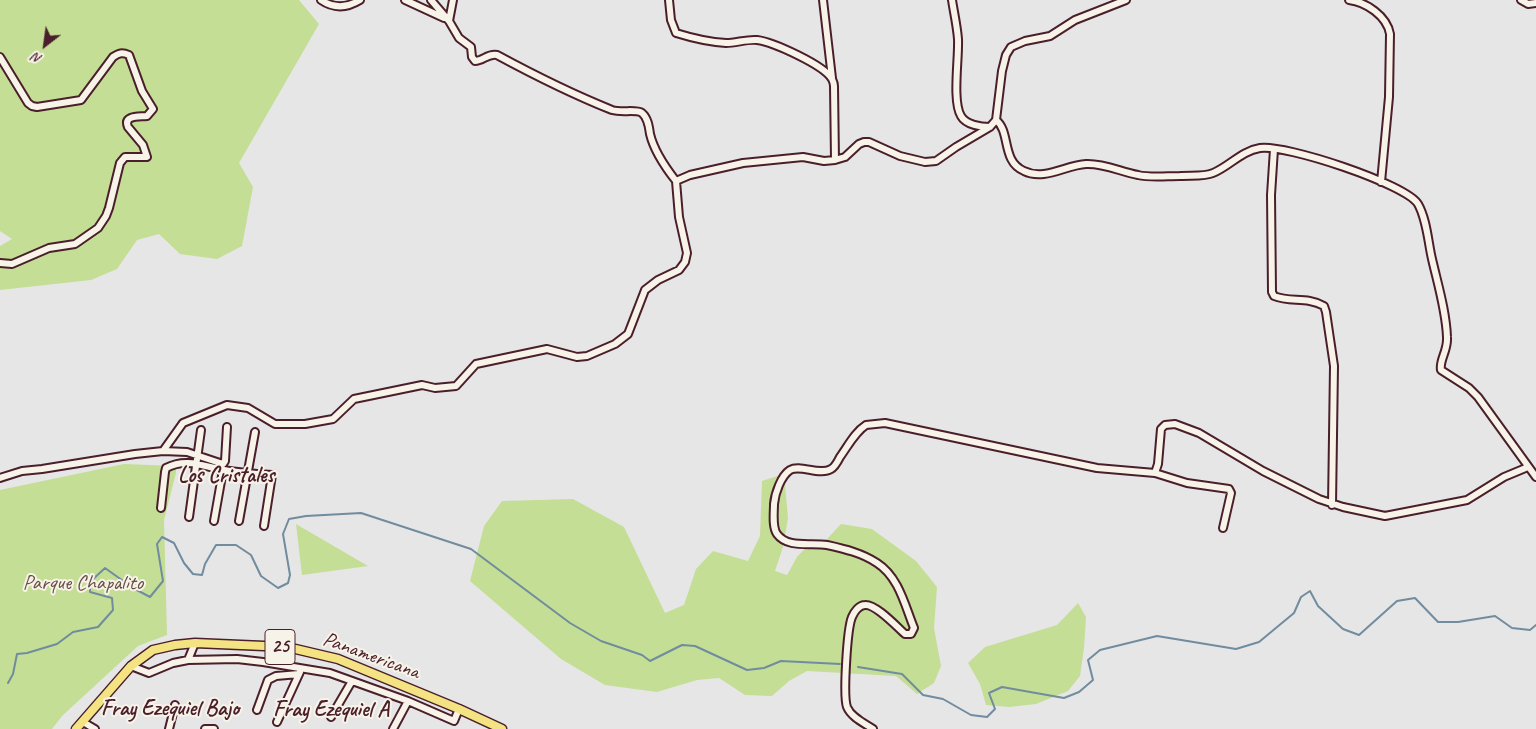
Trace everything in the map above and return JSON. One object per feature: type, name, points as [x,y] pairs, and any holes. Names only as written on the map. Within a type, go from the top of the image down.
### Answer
[{"type":"main road","name":"Panamericana","points":[[76,729],[131,666],[153,650],[194,643],[287,647],[338,659],[459,709],[500,729]]},
{"type":"street","points":[[321,0],[338,7],[352,5],[360,0]]},
{"type":"street","points":[[405,0],[449,21]]},
{"type":"street","points":[[164,451],[183,423],[227,406],[248,408],[275,424],[305,424],[332,420],[354,399],[422,385],[435,388],[456,386],[476,364],[547,350],[577,357],[587,356],[615,344],[628,334],[645,290],[658,280],[679,270],[685,262],[687,253],[679,217],[676,181],[657,153],[647,120],[641,112],[621,113],[607,108],[536,76],[497,55],[475,60],[472,57],[470,47],[457,35],[449,21],[431,0]]},
{"type":"street","points":[[449,21],[453,0]]},
{"type":"street","points":[[669,0],[676,33],[725,43],[754,40],[768,43],[781,47],[818,66],[832,78]]},
{"type":"street","points":[[823,0],[834,86],[835,160]]},
{"type":"street","points":[[952,0],[958,39],[957,85],[960,112],[963,119],[967,122],[990,127]]},
{"type":"street","points":[[676,181],[690,175],[743,163],[803,157],[835,160],[844,157],[858,144],[864,142],[870,142],[900,156],[925,162],[936,161],[990,127],[996,120],[1002,71],[1006,55],[1011,47],[1025,41],[1050,36],[1075,20],[1126,0]]},
{"type":"street","points":[[1349,0],[1361,3],[1371,10],[1387,24],[1390,30],[1389,96],[1381,182]]},
{"type":"street","points":[[1521,0],[1528,4],[1536,3]]},
{"type":"street","points":[[0,57],[28,103],[37,107],[81,100],[113,57],[124,53],[129,55],[142,91],[152,109],[148,116],[129,118],[127,120],[126,124],[143,145],[147,157],[125,157],[120,163],[109,208],[98,228],[75,244],[49,248],[12,264],[0,263]]},
{"type":"street","points":[[996,120],[1002,129],[1007,149],[1013,162],[1021,170],[1030,173],[1056,172],[1077,165],[1089,164],[1148,176],[1206,175],[1259,148],[1274,149],[1334,163],[1411,196],[1420,208],[1447,328],[1447,346],[1441,362],[1441,370],[1478,397],[1536,477]]},
{"type":"street","points":[[1274,149],[1271,195],[1272,292],[1274,296],[1282,298],[1310,299],[1324,306],[1326,312],[1334,366],[1332,504]]},
{"type":"street","points":[[873,729],[852,714],[847,706],[846,656],[852,616],[860,607],[868,605],[875,608],[905,634],[911,634],[914,628],[896,582],[878,563],[852,551],[825,544],[788,542],[777,534],[774,526],[774,502],[781,483],[789,471],[794,468],[827,471],[833,469],[862,427],[874,423],[885,423],[1098,468],[1155,473],[1187,483],[1231,490],[1223,528]]},
{"type":"street","points":[[1155,473],[1158,464],[1161,429],[1165,425],[1175,424],[1204,436],[1282,481],[1332,504],[1375,515],[1392,516],[1467,500],[1504,477],[1528,467]]},
{"type":"street","points":[[161,508],[166,468],[197,459],[224,463],[227,427]]},
{"type":"street","points":[[189,517],[201,430]]},
{"type":"street","points":[[239,521],[255,432]]},
{"type":"street","points":[[0,478],[22,471],[135,454],[164,451],[187,452],[197,459],[223,470],[272,475],[264,526]]},
{"type":"street","points":[[214,521],[223,470]]},
{"type":"street","points":[[188,660],[194,643]]},
{"type":"street","points":[[131,666],[149,673],[173,663],[188,660],[237,659],[263,662],[300,671],[330,673],[408,701],[454,721],[459,709]]},
{"type":"street","points":[[257,710],[268,680],[276,676],[300,671]]},
{"type":"street","points":[[278,722],[300,671]]},
{"type":"street","points":[[331,717],[352,680]]},
{"type":"street","points":[[393,729],[408,701]]},
{"type":"street","points":[[169,729],[175,705]]},
{"type":"street","points":[[83,722],[95,729]]},
{"type":"street","points":[[206,729],[214,729]]},
{"type":"green space","points":[[0,0],[299,0],[319,24],[239,163],[253,187],[242,246],[217,259],[180,254],[159,234],[137,240],[117,269],[91,280],[0,290],[0,246],[12,239],[0,231]]},
{"type":"green space","name":"Parque Chapalito","points":[[124,464],[176,466],[176,473],[164,520],[167,635],[138,646],[62,716],[52,729],[0,729],[0,490]]},
{"type":"green space","points":[[784,474],[788,518],[783,547],[775,571],[787,575],[797,557],[810,543],[827,539],[841,524],[872,529],[916,561],[937,587],[934,628],[941,666],[934,683],[917,694],[896,676],[807,671],[789,681],[772,696],[745,695],[719,678],[697,680],[657,692],[605,685],[561,659],[470,581],[484,526],[502,501],[573,499],[624,527],[665,613],[684,605],[696,569],[713,551],[748,561],[760,536],[762,481]]},
{"type":"green space","points":[[296,524],[368,566],[302,575]]},
{"type":"green space","points":[[1078,603],[1086,617],[1084,648],[1080,676],[1068,691],[1036,704],[1009,707],[986,705],[980,684],[968,663],[985,647],[1057,625]]},
{"type":"waterway","points":[[8,683],[13,674],[17,654],[57,644],[73,632],[98,627],[113,610],[112,598],[90,592],[90,582],[105,568],[133,588],[150,597],[163,581],[157,544],[162,537],[174,543],[184,563],[193,574],[202,575],[205,564],[216,545],[236,545],[251,555],[261,576],[278,588],[288,583],[290,575],[283,534],[289,519],[306,516],[361,513],[471,549],[570,623],[601,641],[642,655],[650,661],[682,645],[695,646],[747,670],[764,668],[781,661],[840,664]]},
{"type":"waterway","points":[[858,667],[902,674],[923,695],[943,699],[971,715],[987,717],[995,709],[989,693],[1002,687],[1064,698],[1079,692],[1093,680],[1088,660],[1100,650],[1157,636],[1236,649],[1259,642],[1294,613],[1301,597],[1310,591],[1318,606],[1343,629],[1359,635],[1397,601],[1415,598],[1438,622],[1458,622],[1495,616],[1512,628],[1530,630],[1536,625]]},
{"type":"district","name":"Los Cristales","points":[[226,476]]},
{"type":"district","name":"Fray Ezequiel Bajo","points":[[170,709]]},
{"type":"district","name":"Fray Ezequiel A","points":[[331,710]]}]
